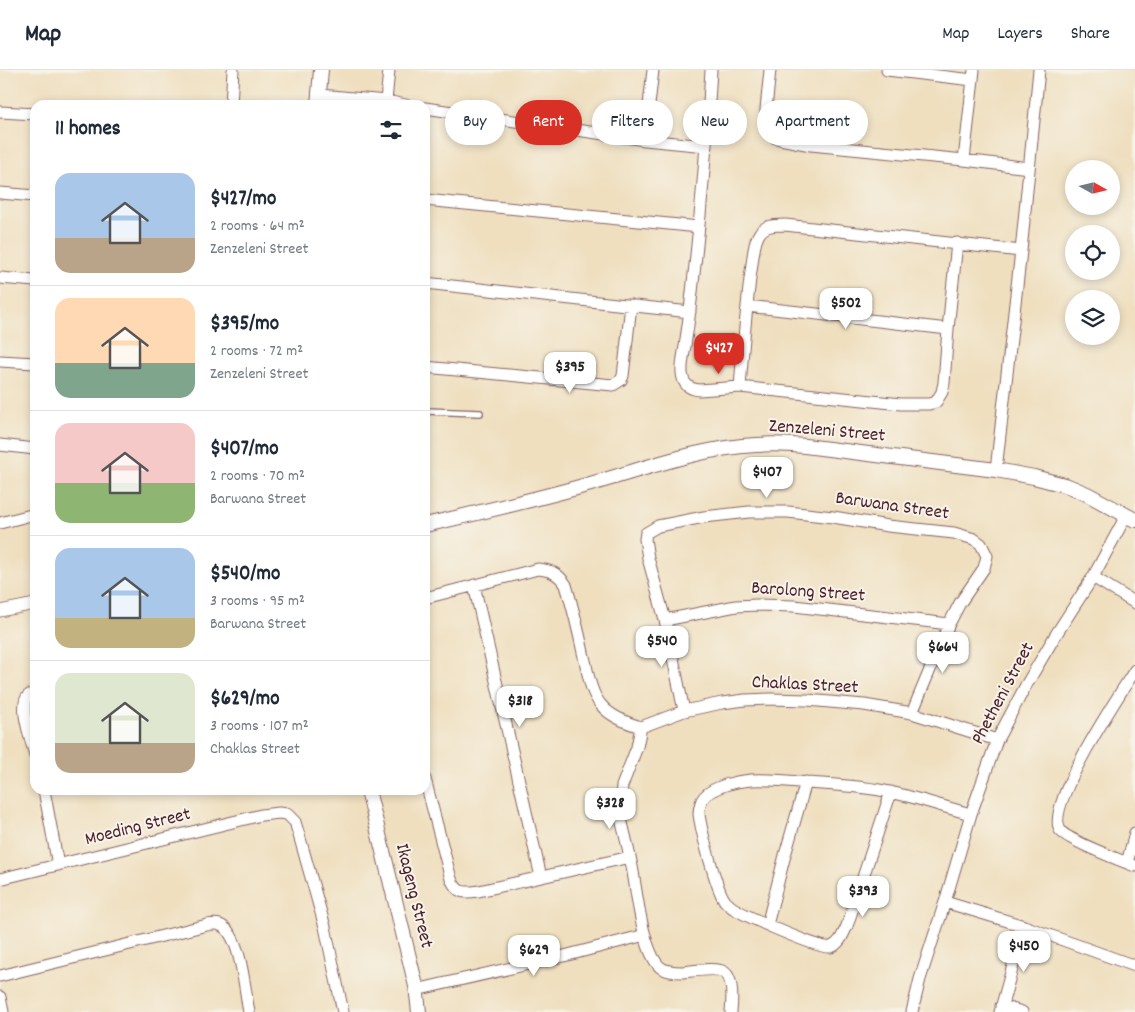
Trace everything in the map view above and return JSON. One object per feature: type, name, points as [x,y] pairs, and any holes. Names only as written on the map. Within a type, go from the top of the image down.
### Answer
[{"type":"street","points":[[231,100],[233,70]]},
{"type":"street","points":[[319,100],[321,70]]},
{"type":"street","points":[[386,100],[389,70]]},
{"type":"street","points":[[650,100],[653,70]]},
{"type":"street","points":[[711,70],[699,226],[690,312],[682,365],[682,374],[688,387],[693,389],[740,387],[901,404],[929,404],[936,402],[942,392],[944,383],[956,243]]},
{"type":"street","points":[[770,70],[766,123],[769,132],[774,137],[811,145],[1029,168]]},
{"type":"street","points":[[887,70],[973,75],[964,160]]},
{"type":"street","points":[[996,470],[1039,70]]},
{"type":"street","points":[[430,109],[592,132]]},
{"type":"street","points":[[0,112],[30,114]]},
{"type":"street","points":[[673,143],[706,146]]},
{"type":"street","points":[[0,193],[30,196]]},
{"type":"street","points":[[430,200],[699,226]]},
{"type":"street","points":[[740,387],[747,306],[755,246],[762,230],[770,226],[785,225],[1021,251]]},
{"type":"street","points":[[0,278],[30,281]]},
{"type":"street","points":[[430,285],[690,312]]},
{"type":"street","points":[[430,367],[612,384],[621,380],[623,376],[632,305]]},
{"type":"street","points":[[747,306],[948,329]]},
{"type":"street","points":[[0,361],[30,363]]},
{"type":"street","name":"Zenzeleni Street","points":[[430,524],[525,502],[714,450],[759,444],[805,446],[1034,476],[1068,486],[1105,503],[1131,518]]},
{"type":"street","points":[[0,445],[30,448]]},
{"type":"street","name":"Barwana Street","points":[[684,711],[665,620],[648,558],[645,539],[646,533],[658,526],[749,512],[788,512],[954,533],[974,539],[981,544],[984,550],[986,556],[984,568],[960,603],[949,624]]},
{"type":"street","points":[[0,523],[30,515]]},
{"type":"street","name":"Phetheni Street","points":[[912,1012],[920,979],[971,814],[997,740],[1055,636],[1131,518]]},
{"type":"street","points":[[430,597],[538,569],[548,570],[562,578],[571,599],[590,681],[596,698],[610,713],[628,723],[642,727],[637,747],[622,786],[620,814],[645,935],[652,954],[660,967],[665,969],[677,972],[714,970],[724,972],[728,975],[731,982],[731,1012]]},
{"type":"street","points":[[1093,577],[1135,603]]},
{"type":"street","points":[[474,585],[541,877]]},
{"type":"street","points":[[0,612],[30,605]]},
{"type":"street","name":"Barolong Street","points":[[665,620],[736,606],[757,605],[794,606],[949,624]]},
{"type":"street","points":[[912,713],[949,624]]},
{"type":"street","points":[[1135,670],[1089,744],[1072,776],[1062,802],[1057,825],[1061,832],[1072,839],[1131,864],[1135,833]]},
{"type":"street","points":[[30,695],[27,697],[24,711],[30,735]]},
{"type":"street","name":"Chaklas Street","points":[[642,727],[684,711],[737,701],[770,699],[807,700],[912,713],[997,740]]},
{"type":"street","points":[[891,792],[847,926],[839,941],[832,947],[826,948],[767,925],[731,907],[724,900],[719,891],[699,812],[704,797],[716,788],[751,780],[852,786],[891,792],[971,814]]},
{"type":"street","points":[[767,925],[806,782]]},
{"type":"street","points":[[45,795],[58,865]]},
{"type":"street","name":"Ikageng Street","points":[[369,795],[416,990],[419,1012]]},
{"type":"street","points":[[429,795],[451,878],[458,890],[470,893],[630,857]]},
{"type":"street","name":"Moeding Street","points":[[0,879],[261,815],[287,814],[295,822],[304,851],[325,927],[342,1012]]},
{"type":"street","points":[[945,902],[1024,926],[1135,966]]},
{"type":"street","points":[[0,976],[207,925],[220,924],[231,935],[240,959],[249,1012]]},
{"type":"street","points":[[1022,1012],[1001,1009],[1024,926]]},
{"type":"street","points":[[416,990],[645,935]]},
{"type":"street","points":[[0,998],[3,1012]]},
{"type":"lane","points":[[430,411],[480,413]]}]
